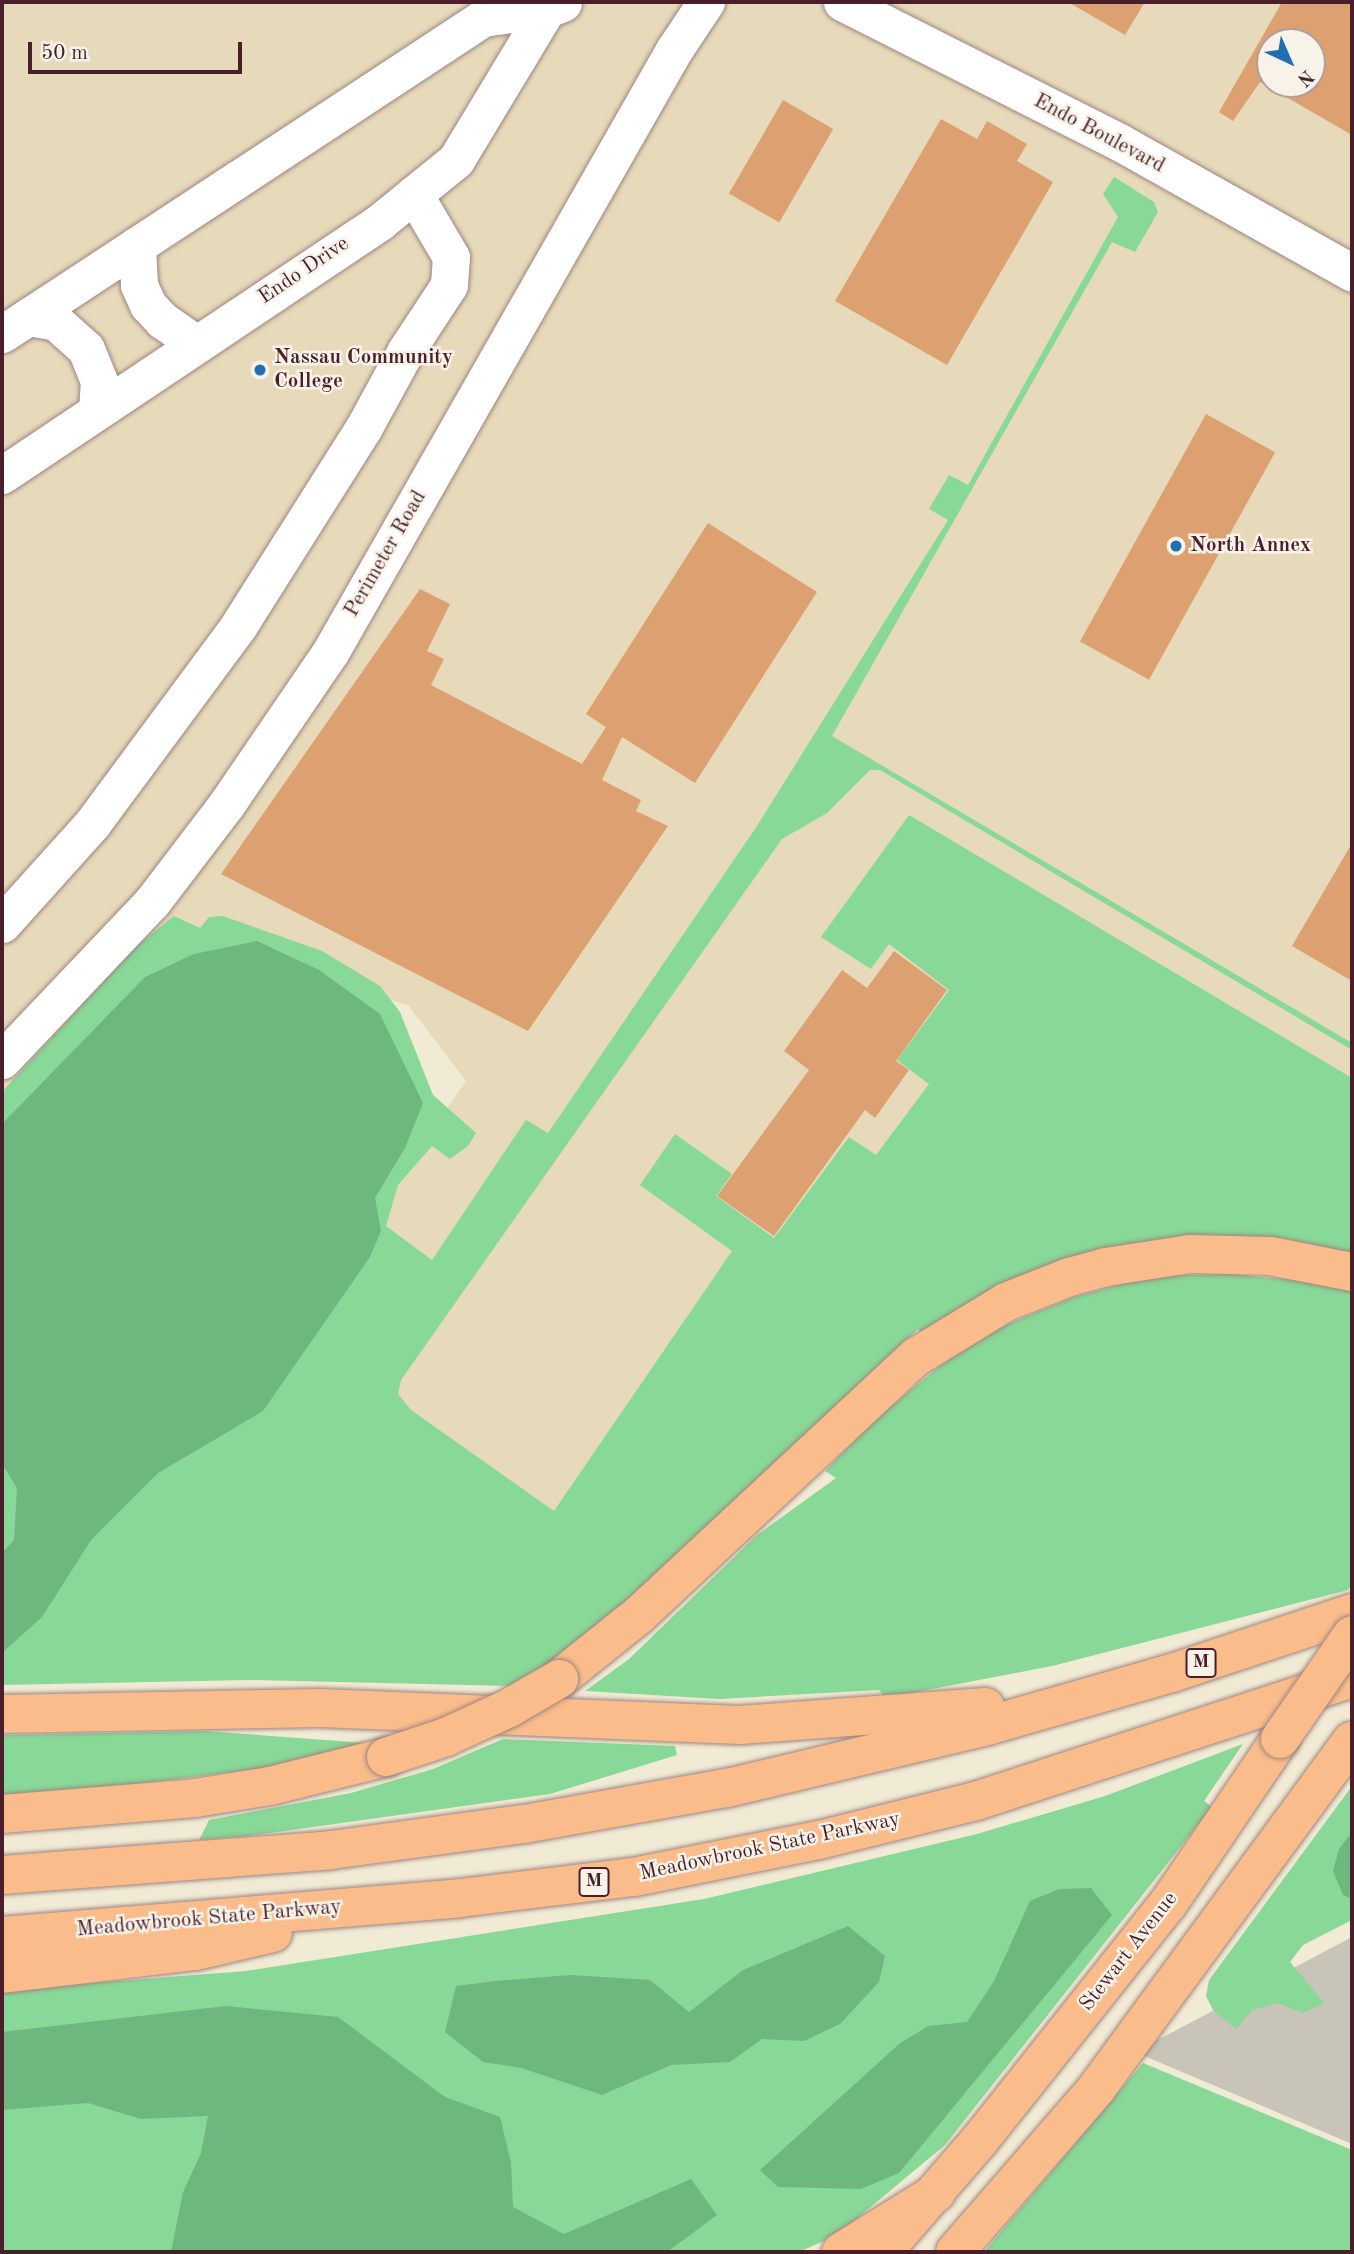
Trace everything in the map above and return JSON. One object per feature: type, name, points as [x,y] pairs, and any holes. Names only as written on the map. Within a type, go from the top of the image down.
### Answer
[{"type":"main road","points":[[2,1814],[195,1798],[271,1786],[386,1757],[456,1733],[559,1679],[639,1615],[916,1357],[1006,1302],[1094,1270],[1189,1254],[1270,1256],[1352,1272]]},
{"type":"main road","name":"M","points":[[2,1875],[331,1850],[627,1807],[818,1768],[1082,1699],[1352,1613]]},
{"type":"main road","name":"Stewart Avenue","points":[[883,2252],[936,2193],[1168,1904],[1352,1635]]},
{"type":"main road","name":"Meadowbrook State Parkway","points":[[2,1936],[399,1903],[634,1877],[819,1840],[976,1801],[1352,1678]]},
{"type":"main road","points":[[2,1714],[320,1708],[740,1725],[1082,1699]]},
{"type":"main road","points":[[955,2252],[1096,2089],[1352,1741]]},
{"type":"main road","points":[[2,1974],[196,1951],[399,1903]]},
{"type":"main road","points":[[841,2252],[936,2193]]},
{"type":"street","name":"Perimeter Road","points":[[2,1060],[152,902],[226,805],[331,651],[674,50],[706,2]]},
{"type":"street","name":"Endo Boulevard","points":[[842,2],[1119,142],[1352,273]]},
{"type":"street","name":"Endo Drive","points":[[2,475],[380,221],[456,160],[556,5]]},
{"type":"street","name":"Endo Drive","points":[[15,325],[483,18],[556,5]]},
{"type":"street","points":[[2,924],[92,824],[239,625],[363,429],[405,352],[449,285],[452,257],[414,194]]},
{"type":"street","points":[[137,245],[139,285],[148,305],[162,320],[195,343]]},
{"type":"street","points":[[15,325],[56,322],[86,349],[99,381],[97,410]]},
{"type":"shaded area","points":[[2,2],[1352,2],[1352,1170],[1081,1183],[524,1642],[288,1339],[466,1081],[408,1005],[165,936],[2,1110]]},
{"type":"shaded area","points":[[1352,1937],[1352,2144],[1135,2052]]},
{"type":"green space","points":[[1114,177],[1154,202],[1158,212],[1135,252],[1112,242],[832,736],[1352,1043],[1352,1050],[880,770],[870,770],[827,813],[782,839],[401,1380],[398,1394],[411,1410],[554,1511],[732,1251],[640,1185],[675,1134],[732,1174],[716,1196],[774,1238],[849,1137],[876,1155],[929,1084],[897,1060],[949,990],[889,944],[871,969],[821,937],[909,815],[1352,1078],[1352,1253],[1282,1238],[1192,1241],[926,1336],[918,1329],[673,1564],[567,1653],[512,1686],[249,1680],[2,1685],[2,1092],[132,950],[174,916],[200,928],[209,917],[223,916],[322,951],[380,986],[400,1012],[433,1095],[476,1133],[468,1146],[450,1159],[432,1146],[398,1185],[386,1226],[432,1260],[526,1120],[548,1133],[757,826],[948,520],[929,509],[949,475],[968,485],[1118,217],[1103,194]]},
{"type":"green space","points":[[257,941],[319,970],[380,1014],[423,1103],[405,1148],[375,1198],[381,1231],[370,1257],[263,1411],[158,1473],[91,1540],[42,1617],[2,1653],[2,1553],[14,1540],[17,1488],[2,1464],[2,1124],[145,977],[194,954]]},
{"type":"green space","points":[[1229,1274],[1326,1283],[1352,1290],[1352,1584],[1348,1590],[1052,1666],[885,1698],[879,1690],[720,1699],[585,1691],[629,1659],[757,1535],[836,1478],[825,1471],[878,1417],[947,1360],[1001,1327],[1074,1297],[1152,1276]]},
{"type":"green space","points":[[204,1731],[380,1744],[296,1764],[2,1801],[2,1735]]},
{"type":"green space","points":[[503,1739],[675,1746],[677,1755],[550,1794],[248,1836],[199,1840],[209,1820],[351,1793],[433,1769]]},
{"type":"green space","points":[[1243,1744],[1204,1801],[1212,1807],[945,2145],[837,2235],[799,2252],[2,2252],[2,1990],[246,1971],[704,1899],[977,1834],[1105,1796]]},
{"type":"green space","points":[[1352,1786],[1352,1920],[1303,1945],[1290,1962],[1324,2003],[1303,2013],[1278,2003],[1252,2010],[1236,2029],[1213,2010],[1206,1996],[1209,1980]]},
{"type":"green space","points":[[1352,1832],[1352,1899],[1343,1895],[1333,1871],[1339,1849]]},
{"type":"green space","points":[[1091,1888],[1112,1915],[899,2173],[861,2189],[778,2187],[760,2170],[899,2044],[928,2026],[967,2022],[994,1981],[1030,1901],[1059,1889]]},
{"type":"green space","points":[[848,1926],[885,1956],[879,1982],[840,2024],[804,2041],[762,2039],[730,2062],[671,2065],[602,2095],[521,2068],[483,2062],[445,2032],[456,1986],[495,1981],[570,1975],[650,1980],[689,2012],[743,1970]]},
{"type":"green space","points":[[226,2006],[338,2017],[445,2097],[500,2117],[511,2162],[513,2207],[564,2234],[691,2179],[717,2215],[667,2252],[171,2252],[183,2192],[201,2153],[208,2116],[141,2119],[88,2103],[2,2110],[2,2032]]},
{"type":"green space","points":[[1143,2063],[1352,2150],[1352,2252],[984,2252]]},
{"type":"building","points":[[1068,2],[1145,2],[1125,35]]},
{"type":"building","points":[[1282,2],[1352,2],[1352,135],[1288,98],[1326,98],[1326,28],[1267,28]]},
{"type":"building","points":[[1256,47],[1256,88],[1233,121],[1219,112]]},
{"type":"building","points":[[783,100],[833,129],[779,223],[729,194]]},
{"type":"building","points":[[941,119],[977,139],[987,121],[1027,144],[1017,161],[1053,182],[947,365],[835,301]]},
{"type":"building","name":"North Annex","points":[[1206,414],[1275,452],[1149,680],[1080,641]]},
{"type":"building","points":[[708,523],[817,592],[695,783],[622,737],[602,780],[641,800],[636,811],[668,826],[528,1031],[221,874],[420,589],[450,604],[427,651],[444,659],[431,685],[582,764],[606,727],[586,714]]},
{"type":"building","points":[[1352,843],[1352,981],[1292,946]]},
{"type":"building","points":[[894,951],[947,990],[896,1061],[909,1070],[875,1118],[865,1110],[774,1236],[717,1196],[809,1070],[784,1051],[842,970],[867,988]]},
{"type":"place","name":"Nassau Community College","points":[[260,370]]},
{"type":"place","name":"North Annex","points":[[1176,546]]}]
